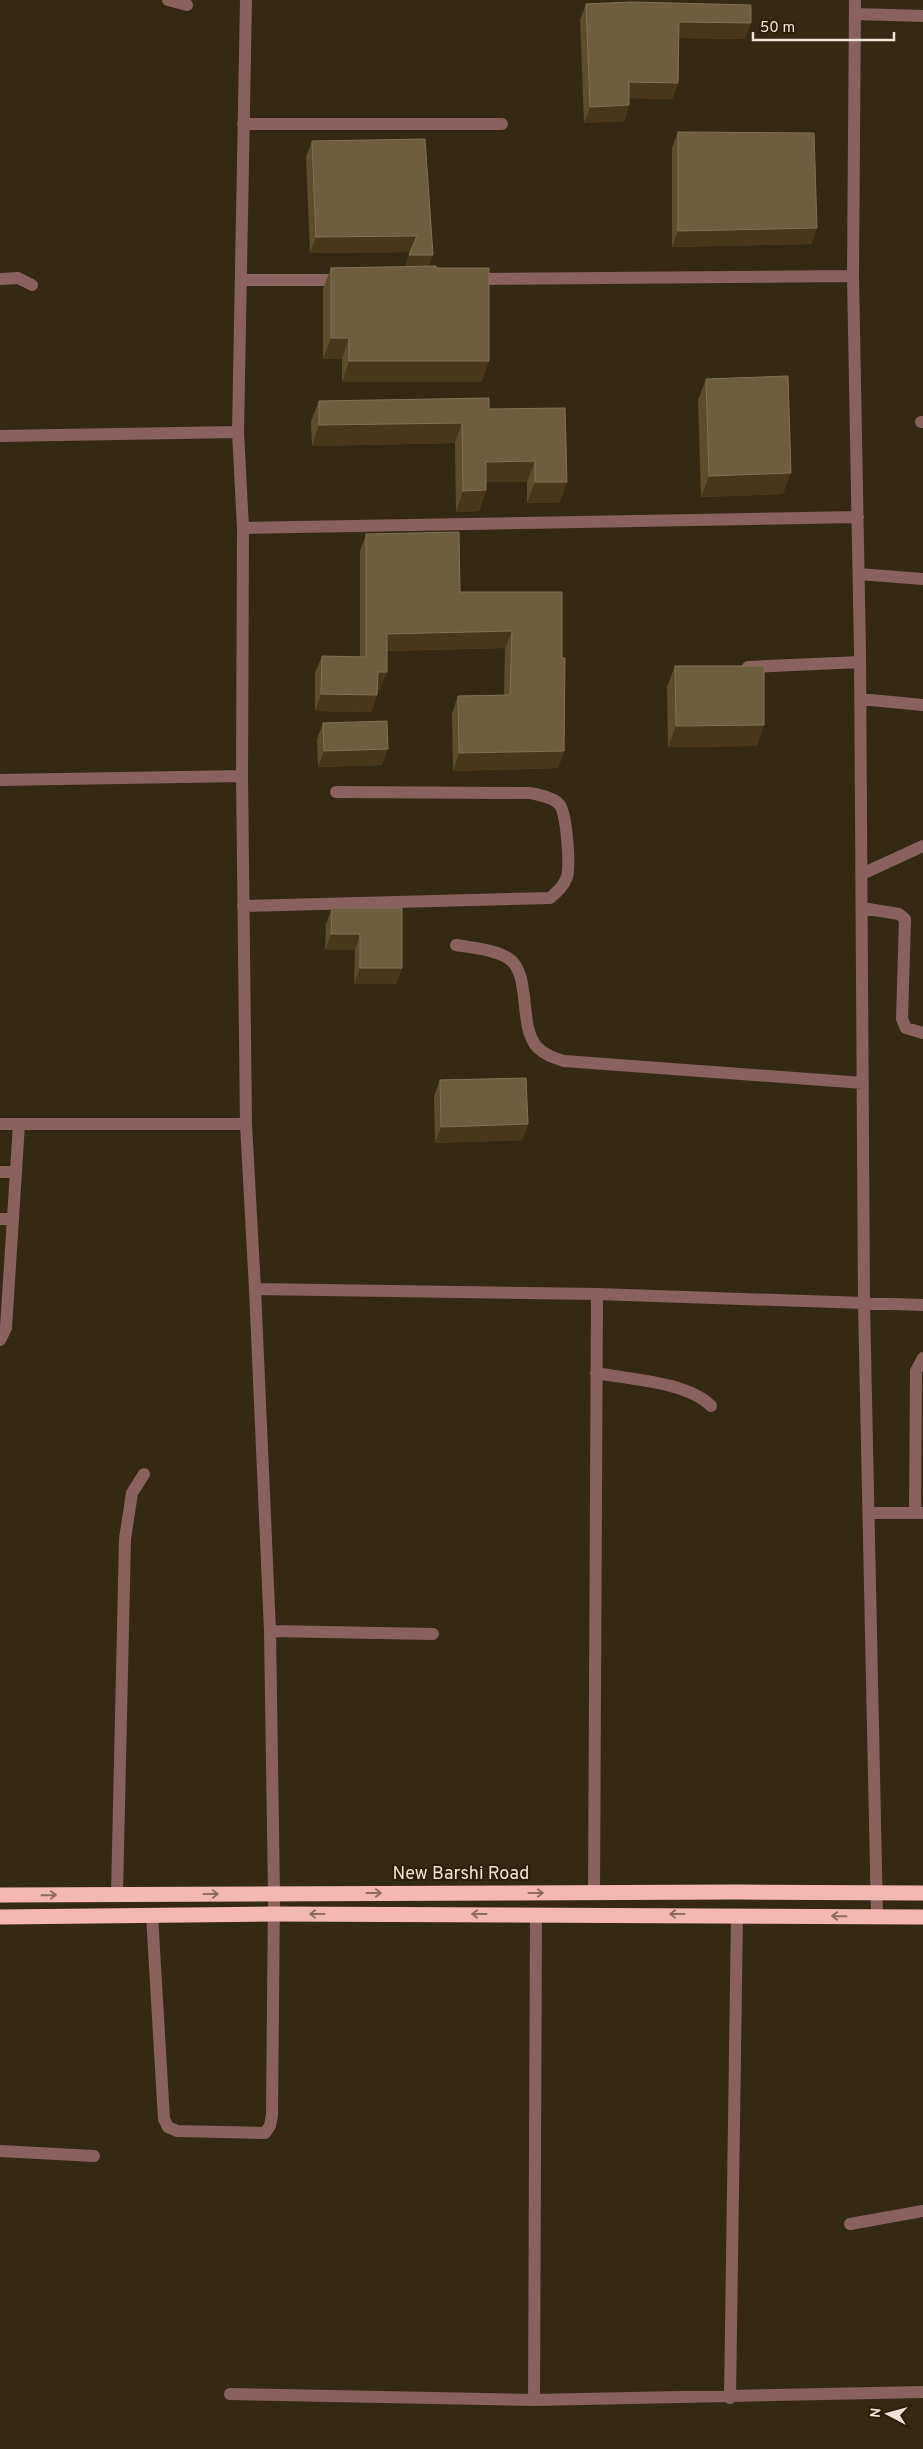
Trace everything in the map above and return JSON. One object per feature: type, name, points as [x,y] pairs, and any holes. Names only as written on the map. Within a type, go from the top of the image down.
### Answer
[{"type":"highway","name":"New Barshi Road","points":[[0,1895],[738,1892],[923,1894]]},
{"type":"highway","points":[[0,1917],[273,1914],[738,1914],[923,1917]]},
{"type":"street","points":[[168,0],[187,5]]},
{"type":"street","points":[[152,1916],[164,2119],[168,2127],[177,2130],[265,2133],[270,2126],[272,2115],[274,1894],[270,1631],[246,1124],[242,776],[243,528],[238,432],[246,0]]},
{"type":"street","points":[[855,0],[853,276],[860,662],[864,1303],[870,1513],[877,1916]]},
{"type":"street","points":[[855,14],[923,16]]},
{"type":"street","points":[[243,124],[502,124]]},
{"type":"street","points":[[458,279],[853,276]]},
{"type":"street","points":[[0,279],[18,278],[32,285]]},
{"type":"street","points":[[241,280],[359,279]]},
{"type":"street","points":[[0,436],[238,432]]},
{"type":"street","points":[[243,528],[858,517]]},
{"type":"street","points":[[859,574],[923,580]]},
{"type":"street","points":[[736,668],[860,662]]},
{"type":"street","points":[[860,699],[923,705]]},
{"type":"street","points":[[0,780],[242,776]]},
{"type":"street","points":[[243,906],[550,898],[561,889],[568,875],[565,813],[559,803],[543,795],[530,793],[336,792]]},
{"type":"street","points":[[862,874],[923,846]]},
{"type":"street","points":[[862,908],[899,914],[905,920],[902,1019],[906,1028],[923,1033]]},
{"type":"street","points":[[456,945],[498,953],[509,959],[519,971],[528,1025],[536,1046],[548,1056],[564,1061],[863,1083]]},
{"type":"street","points":[[0,1124],[246,1124]]},
{"type":"street","points":[[0,1340],[6,1328],[20,1124]]},
{"type":"street","points":[[0,1172],[16,1172]]},
{"type":"street","points":[[0,1218],[13,1218]]},
{"type":"street","points":[[255,1289],[597,1294],[923,1305]]},
{"type":"street","points":[[594,1893],[597,1294]]},
{"type":"street","points":[[870,1513],[919,1513],[916,1371],[923,1358]]},
{"type":"street","points":[[596,1373],[683,1389],[704,1399],[711,1406]]},
{"type":"street","points":[[117,1894],[125,1539],[132,1492],[144,1474]]},
{"type":"street","points":[[270,1631],[433,1634]]},
{"type":"street","points":[[534,2400],[536,1914]]},
{"type":"street","points":[[730,2398],[738,1914]]},
{"type":"street","points":[[0,2151],[94,2156]]},
{"type":"street","points":[[850,2224],[923,2211]]},
{"type":"street","points":[[230,2394],[534,2400],[730,2398],[923,2392]]},
{"type":"building","points":[[632,2],[751,5],[751,23],[679,22],[678,83],[629,82],[629,105],[590,107],[586,4]]},
{"type":"building","points":[[678,132],[814,133],[817,228],[678,231]]},
{"type":"building","points":[[425,139],[433,255],[409,255],[417,236],[316,237],[312,141]]},
{"type":"building","points":[[436,266],[436,268],[489,268],[489,361],[349,361],[349,338],[331,338],[331,268]]},
{"type":"building","points":[[788,376],[791,473],[709,476],[706,379]]},
{"type":"building","points":[[489,398],[489,409],[565,408],[567,482],[535,482],[535,461],[486,462],[486,490],[463,491],[462,423],[319,425],[319,401]]},
{"type":"building","points":[[459,532],[460,592],[562,592],[562,658],[565,658],[564,751],[459,753],[458,696],[510,695],[512,631],[387,634],[387,672],[378,672],[377,695],[321,694],[322,656],[366,657],[366,534]]},
{"type":"building","points":[[675,666],[764,666],[764,725],[676,726]]},
{"type":"building","points":[[387,721],[388,749],[324,751],[323,723]]},
{"type":"building","points":[[332,908],[402,908],[402,968],[360,968],[360,934],[331,934]]},
{"type":"building","points":[[526,1078],[528,1124],[441,1127],[440,1080]]}]
